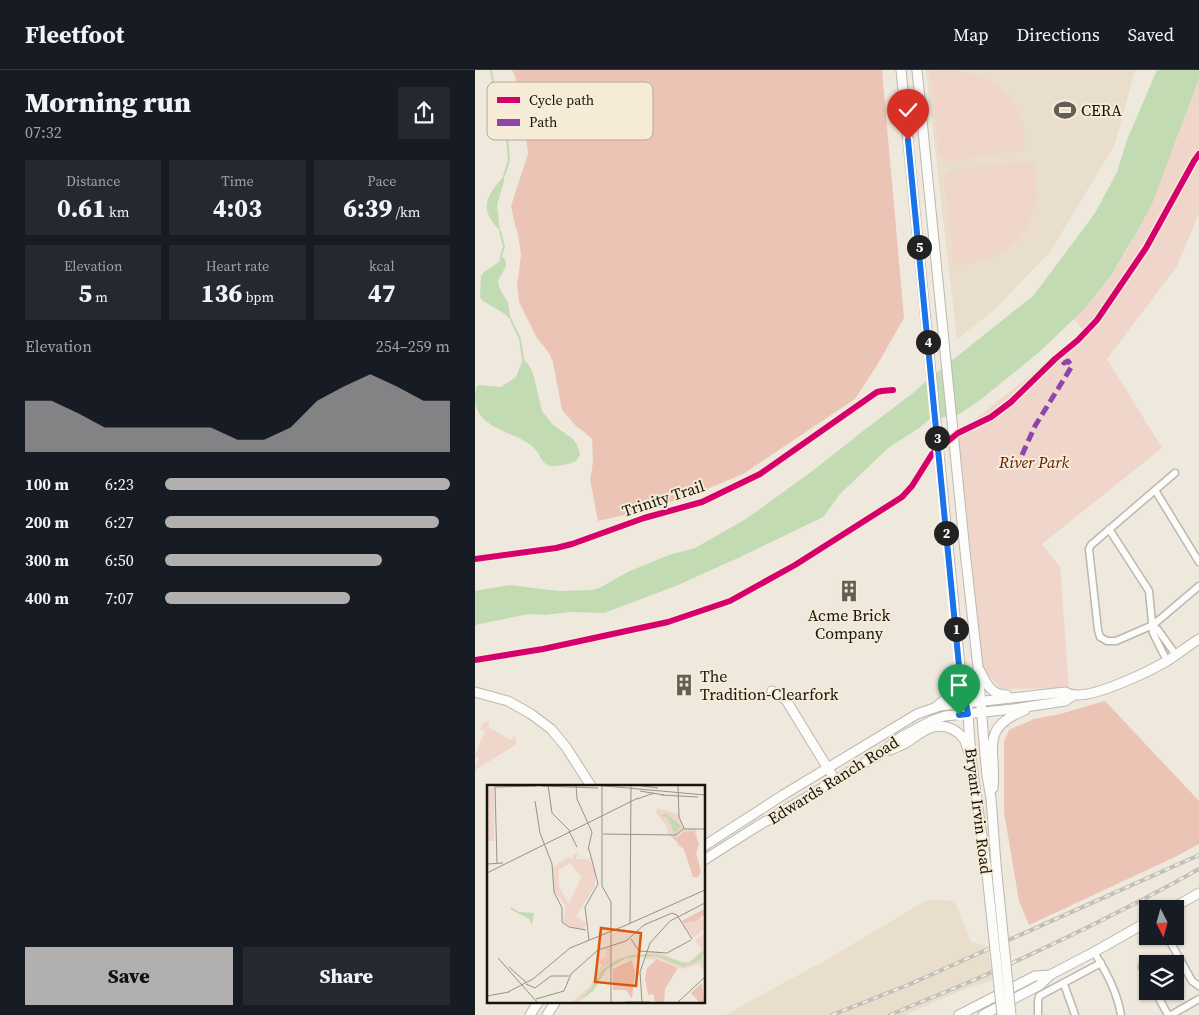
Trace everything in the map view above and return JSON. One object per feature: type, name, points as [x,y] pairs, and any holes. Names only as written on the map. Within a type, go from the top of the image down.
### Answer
[{"type":"main road","name":"Bryant Irvin Road","points":[[901,70],[959,666],[968,714],[971,758],[986,865],[1002,1015]]},
{"type":"main road","name":"Bryant Irvin Road","points":[[917,70],[978,667],[987,776],[991,798],[995,864],[1011,1015]]},
{"type":"main road","points":[[978,667],[987,686],[994,692],[1002,695],[1037,696],[1065,692],[1073,695],[1083,695],[1111,687],[1138,676],[1167,661],[1199,639]]},
{"type":"main road","points":[[936,707],[950,696],[956,684],[959,666]]},
{"type":"main road","points":[[772,690],[786,700],[835,780]]},
{"type":"main road","points":[[475,692],[508,701],[531,714],[551,729],[566,747],[590,785]]},
{"type":"main road","points":[[991,798],[994,765],[992,748],[995,732],[1011,717],[1040,705],[1065,701],[1073,695]]},
{"type":"main road","name":"Edwards Ranch Road","points":[[705,845],[773,801],[917,714],[936,707],[966,702],[1037,696]]},
{"type":"main road","name":"Edwards Ranch Road","points":[[705,859],[878,755],[901,737],[933,720],[945,716],[1040,705]]},
{"type":"main road","points":[[878,755],[903,744],[930,728],[944,726],[953,729],[959,734],[964,740],[971,758]]},
{"type":"main road","points":[[750,831],[753,823],[773,801]]},
{"type":"main road","points":[[1184,902],[1199,893]]},
{"type":"main road","points":[[983,1015],[1040,985],[1050,975],[1139,927]]},
{"type":"main road","points":[[959,1015],[1035,976],[1050,975]]},
{"type":"main road","points":[[530,1015],[538,1002]]},
{"type":"main road","points":[[547,1015],[554,1002]]},
{"type":"street","points":[[1175,473],[1091,545],[1089,550],[1100,637],[1107,641],[1115,641],[1153,625],[1199,586]]},
{"type":"street","points":[[1155,490],[1199,562]]},
{"type":"street","points":[[1109,529],[1149,591],[1153,633],[1167,661]]},
{"type":"street","points":[[1153,625],[1176,654]]},
{"type":"street","points":[[1172,945],[1192,982],[1199,986]]},
{"type":"street","points":[[1094,952],[1114,988],[1121,1015]]},
{"type":"street","points":[[1038,1015],[1039,996],[1101,963]]},
{"type":"street","points":[[1063,984],[1075,1015]]},
{"type":"street","points":[[1160,1000],[1169,1015],[1199,999]]},
{"type":"shaded area","points":[[512,70],[882,70],[904,318],[855,399],[743,474],[690,496],[598,521],[590,479],[593,459],[592,439],[576,426],[562,410],[553,362],[549,353],[537,338],[519,302],[517,283],[521,254],[511,206],[528,154],[527,140],[653,140],[653,82],[517,82]]},
{"type":"shaded area","points":[[926,70],[1135,70],[1115,144],[1050,252],[993,311],[957,339]]},
{"type":"shaded area","points":[[1157,70],[1199,70],[1199,79],[1152,204],[1112,274],[1086,307],[1038,353],[979,401],[956,416],[931,418],[888,448],[840,494],[823,517],[678,585],[604,613],[529,614],[475,625],[475,591],[509,585],[559,591],[592,590],[630,571],[669,555],[695,548],[746,519],[815,469],[913,393],[1034,295],[1095,213],[1117,172],[1127,140]]},
{"type":"shaded area","points":[[504,176],[497,205],[500,231],[489,216],[487,203],[493,190]]},
{"type":"shaded area","points":[[501,256],[505,259],[506,266],[498,281],[499,287],[508,303],[511,320],[480,297],[481,276],[499,262]]},
{"type":"shaded area","points":[[523,359],[533,373],[542,411],[553,425],[573,439],[577,445],[580,454],[574,462],[555,466],[547,465],[532,446],[489,423],[477,409],[475,395],[478,385],[501,387],[516,377]]},
{"type":"shaded area","points":[[1105,701],[1199,801],[1199,844],[1029,925],[1019,901],[1004,812],[1004,742],[1009,730],[1034,719],[1060,714]]},
{"type":"shaded area","points":[[927,900],[955,901],[971,942],[988,946],[992,980],[960,991],[905,1015],[725,1015],[826,960]]},
{"type":"green space","points":[[954,70],[984,78],[1002,89],[1009,96],[1020,114],[1026,150],[948,162],[939,154],[930,71]]},
{"type":"green space","name":"River Park","points":[[1199,79],[1199,213],[1177,266],[1107,359],[1162,448],[1042,544],[1060,567],[1069,688],[1001,689],[983,668],[958,433],[1085,332],[1074,319],[1097,294],[1117,267],[1134,237],[1163,175]]},
{"type":"green space","points":[[1017,162],[1034,162],[1035,188],[1039,196],[1025,229],[1012,245],[995,256],[975,262],[954,265],[944,178],[951,170]]},
{"type":"green space","points":[[486,721],[490,722],[488,727],[511,740],[515,736],[516,742],[515,745],[475,770],[479,758],[475,755],[485,731],[480,729]]},
{"type":"waterway","points":[[491,70],[493,82]]},
{"type":"waterway","points":[[504,176],[509,160],[507,140]]},
{"type":"waterway","points":[[500,231],[504,247],[501,256]]},
{"type":"waterway","points":[[511,320],[520,339],[523,359]]},
{"type":"railway","points":[[832,1015],[908,985],[1199,855]]},
{"type":"railway","points":[[890,1015],[981,977],[1064,939],[1199,869]]},
{"type":"marked path","points":[[1022,455],[1035,426],[1072,366],[1068,361],[1064,363],[1059,356]]},
{"type":"cycle path","points":[[475,660],[543,649],[668,622],[730,601],[795,565],[902,497],[912,486],[932,454],[958,433],[991,417],[1011,402],[1097,320],[1146,248],[1199,154]]},
{"type":"cycle path","name":"Trinity Trail","points":[[475,559],[556,548],[572,544],[644,518],[702,502],[760,474],[877,392],[893,390]]},
{"type":"place","name":"CERA","points":[[1065,110]]},
{"type":"place","name":"Acme Brick Company","points":[[849,591]]},
{"type":"place","name":"The Tradition-Clearfork","points":[[684,685]]},
{"type":"route","points":[[908,140],[959,666],[968,714],[959,715]]}]
